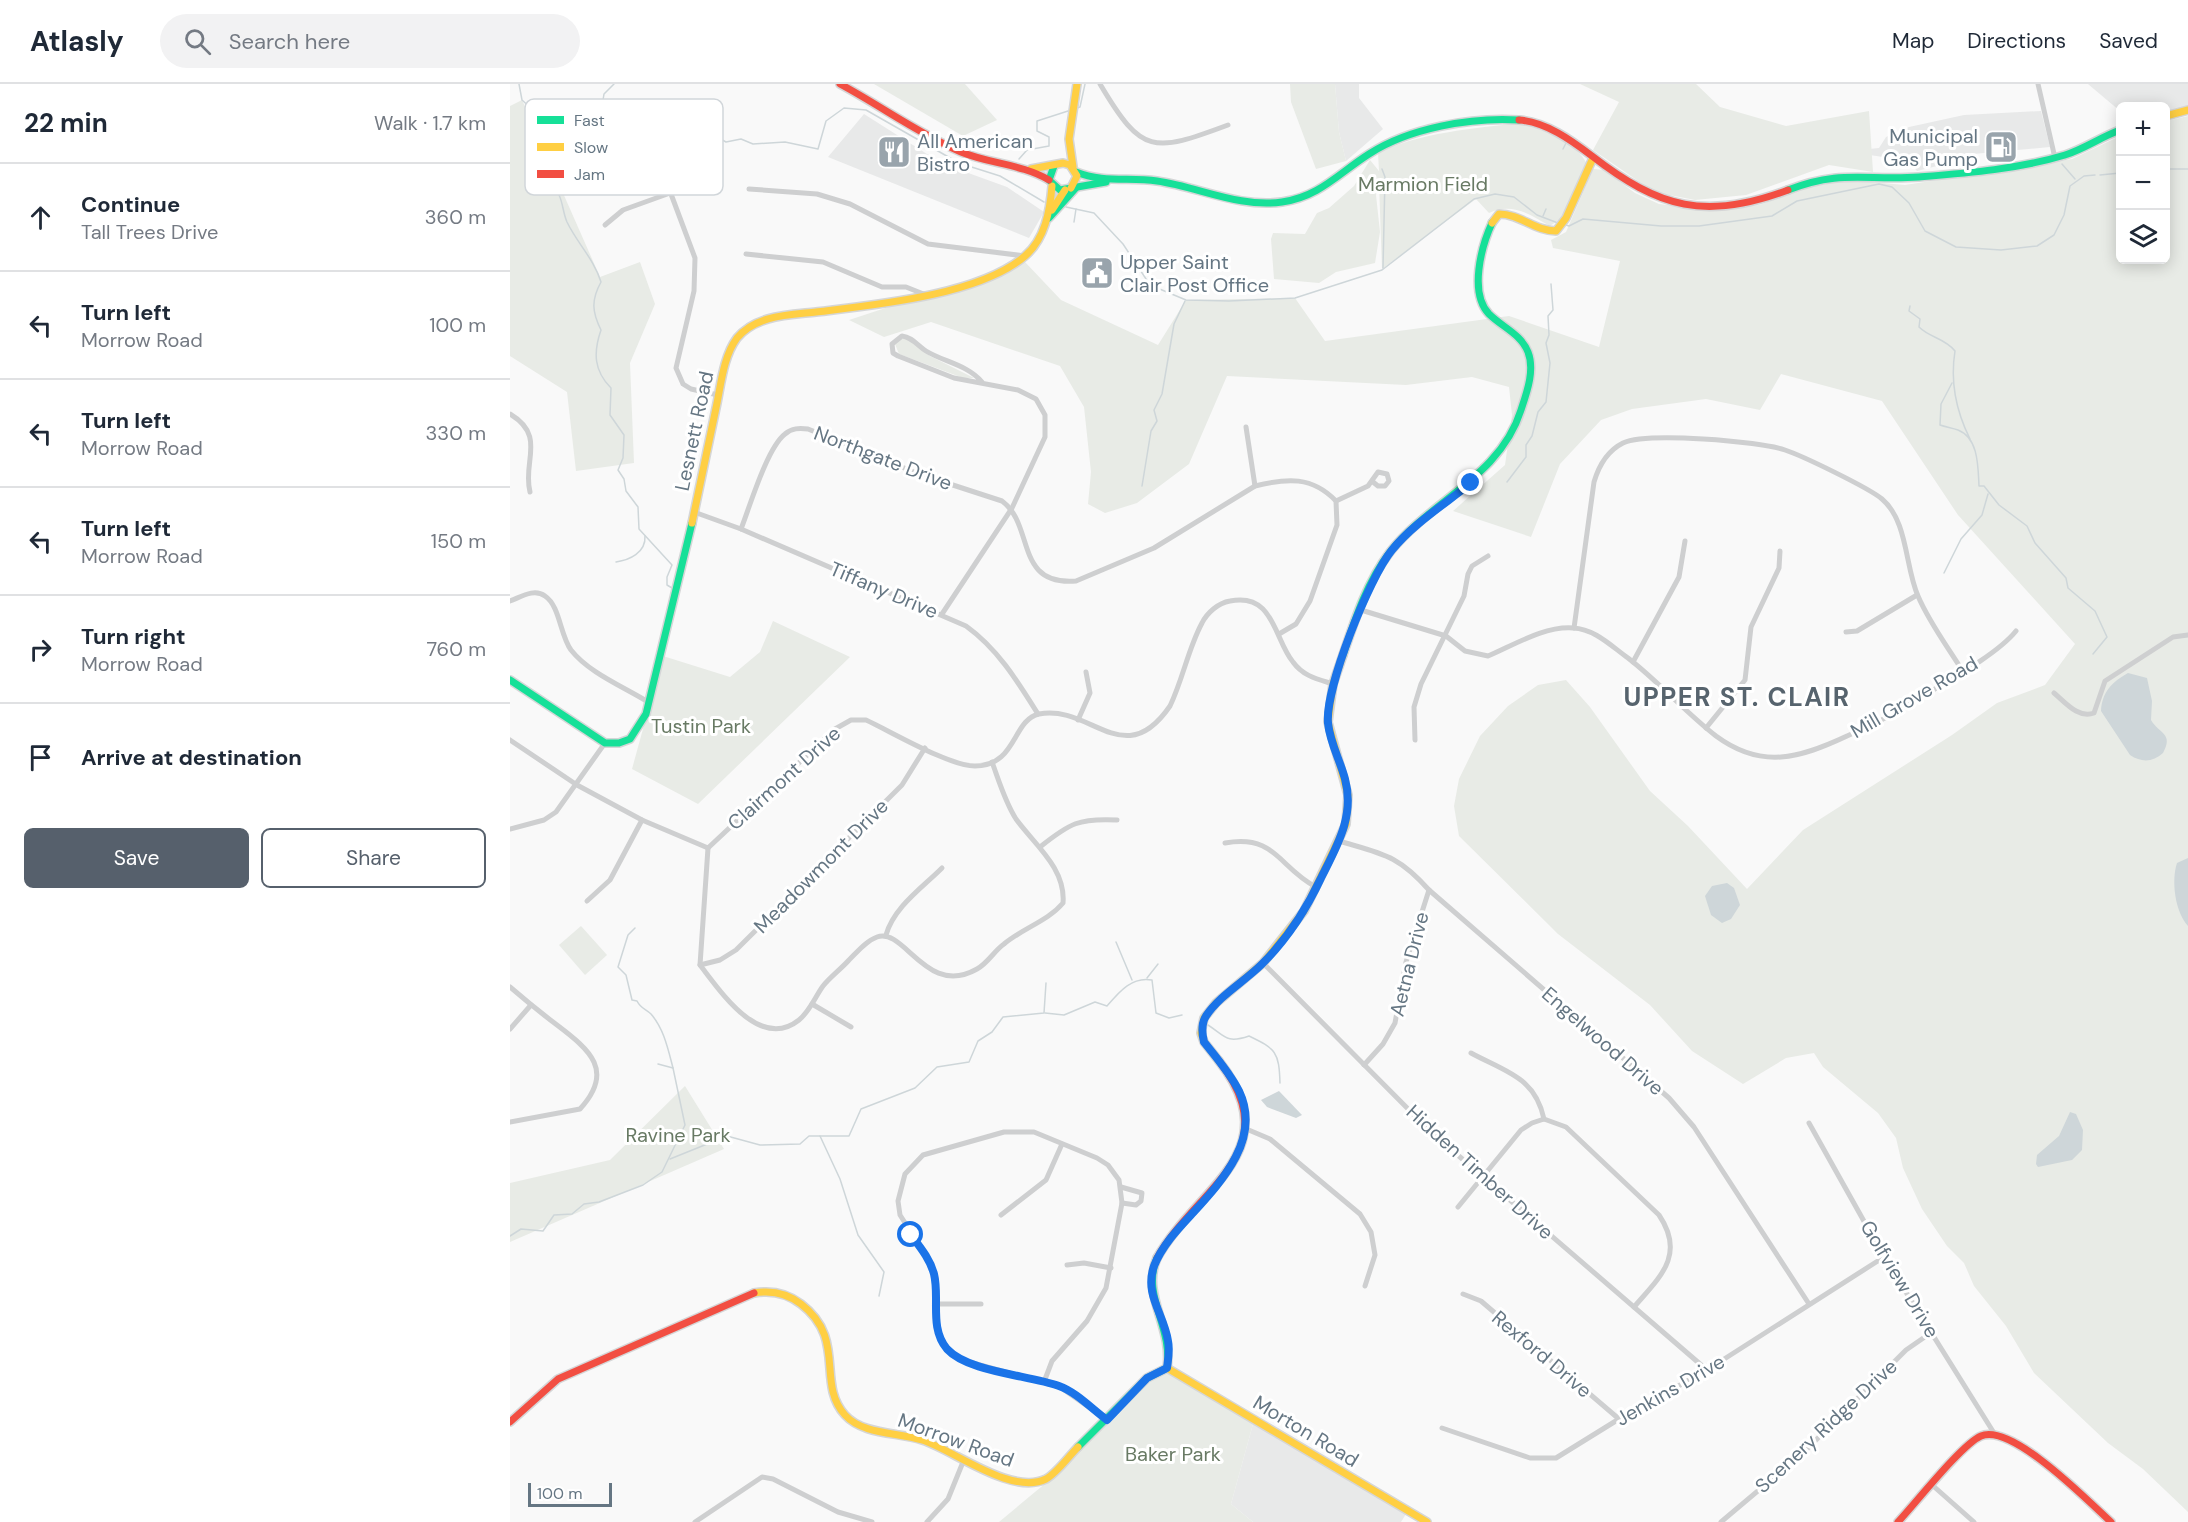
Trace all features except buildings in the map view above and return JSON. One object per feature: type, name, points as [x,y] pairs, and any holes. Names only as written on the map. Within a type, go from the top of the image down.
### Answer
[{"type":"street","points":[[840,84],[963,152],[993,162],[1029,169],[1066,163],[1092,179],[1155,181],[1245,201],[1282,202],[1316,194],[1330,186],[1370,153],[1396,139],[1506,119],[1532,122],[1552,129],[1647,195],[1672,202],[1704,204],[1760,199],[1830,177],[1854,174],[1922,177],[2055,158],[2116,132]]},
{"type":"street","points":[[1051,183],[1050,172],[1057,165],[1069,139],[1077,84]]},
{"type":"street","points":[[1100,84],[1119,117],[1130,130],[1145,139],[1158,143],[1180,143],[1228,125]]},
{"type":"street","points":[[2038,84],[2055,158]]},
{"type":"street","points":[[2170,116],[2188,110]]},
{"type":"street","points":[[1069,139],[1076,181],[1070,189]]},
{"type":"street","points":[[1167,1368],[1168,1341],[1152,1299],[1153,1269],[1171,1237],[1230,1171],[1237,1156],[1244,1128],[1244,1105],[1240,1092],[1204,1042],[1202,1033],[1204,1018],[1216,1003],[1263,963],[1304,910],[1346,824],[1348,795],[1328,722],[1333,684],[1361,610],[1382,563],[1392,549],[1491,464],[1513,434],[1516,426],[1530,363],[1529,354],[1519,336],[1482,305],[1479,292],[1489,225],[1500,214],[1509,214],[1550,232],[1558,228],[1564,221],[1593,158]]},
{"type":"street","points":[[1029,169],[1051,183],[1070,189],[1114,179]]},
{"type":"street","name":"Lesnett Road","points":[[1050,215],[1051,183]]},
{"type":"street","points":[[749,189],[817,194],[850,204],[928,244],[1025,256]]},
{"type":"street","name":"Lesnett Road","points":[[605,743],[622,743],[636,734],[648,702],[694,512],[718,396],[731,345],[737,335],[752,324],[770,318],[926,295],[993,276],[1025,256],[1050,215],[1070,189]]},
{"type":"street","points":[[605,225],[623,210],[668,195]]},
{"type":"street","points":[[671,195],[695,258],[694,291],[681,338],[676,368],[683,384],[691,389],[718,396]]},
{"type":"street","points":[[746,254],[823,262],[882,287],[906,287],[926,295]]},
{"type":"street","points":[[942,614],[1012,508],[1045,437],[1046,415],[1036,399],[1028,395],[982,382],[954,378],[898,356],[893,352],[892,344],[902,336],[908,336],[924,350],[976,374],[982,382]]},
{"type":"street","points":[[510,414],[523,424],[532,442],[526,476],[530,492]]},
{"type":"street","points":[[1246,427],[1255,486]]},
{"type":"street","name":"Northgate Drive","points":[[741,529],[774,447],[785,434],[795,429],[808,429],[919,474],[1002,501],[1012,508]]},
{"type":"street","points":[[1361,610],[1446,636],[1465,651],[1488,656],[1554,629],[1574,627],[1597,473],[1612,451],[1623,444],[1645,437],[1770,446],[1787,450],[1882,499],[1896,520],[1917,595],[1962,670]]},
{"type":"street","points":[[1012,508],[1025,548],[1036,567],[1054,579],[1076,581],[1154,548],[1255,486],[1272,482],[1308,481],[1326,491],[1336,501],[1337,525],[1310,602],[1296,624],[1279,634]]},
{"type":"street","points":[[1336,501],[1372,482]]},
{"type":"street","name":"Tiffany Drive","points":[[694,512],[741,529],[942,614],[981,636],[1009,668],[1038,714]]},
{"type":"street","points":[[1633,662],[1679,577],[1685,541]]},
{"type":"street","points":[[1706,728],[1745,680],[1751,627],[1779,568],[1780,551]]},
{"type":"street","points":[[1415,740],[1414,707],[1417,695],[1464,597],[1467,574],[1472,566],[1488,556]]},
{"type":"street","points":[[510,601],[531,593],[543,594],[550,600],[565,640],[579,659],[648,702]]},
{"type":"street","points":[[1846,632],[1857,631],[1917,595]]},
{"type":"street","points":[[886,935],[901,943],[918,962],[930,969],[944,974],[965,973],[978,968],[1004,944],[1052,916],[1064,903],[1062,883],[1041,847],[1016,819],[1003,794],[992,762],[1008,752],[1020,730],[1029,719],[1038,714],[1078,720],[1113,735],[1123,736],[1144,731],[1155,723],[1174,697],[1202,623],[1218,605],[1226,601],[1242,600],[1258,605],[1269,615],[1291,661],[1308,676],[1333,684]]},
{"type":"street","name":"Mill Grove Road","points":[[1574,627],[1593,633],[1633,662],[1706,728],[1731,746],[1761,757],[1786,758],[1810,753],[1899,711],[2001,647],[2016,631]]},
{"type":"street","points":[[2054,693],[2079,713],[2090,715],[2094,713],[2105,681],[2174,638],[2188,635]]},
{"type":"street","points":[[1078,720],[1090,693],[1086,672]]},
{"type":"street","points":[[510,680],[605,743],[556,812],[544,820],[510,829]]},
{"type":"street","name":"Clairmont Drive","points":[[708,848],[842,724],[851,720],[866,720],[959,763],[977,766],[992,762]]},
{"type":"street","points":[[510,740],[577,785],[642,820],[708,848],[700,965],[720,991],[763,1028],[772,1030],[789,1026],[804,1015],[824,985],[867,943],[886,935],[894,916],[942,868]]},
{"type":"street","name":"Meadowmont Drive","points":[[700,965],[720,960],[736,950],[902,785],[926,748]]},
{"type":"street","points":[[587,901],[610,880],[642,820]]},
{"type":"street","points":[[1041,847],[1067,826],[1081,820],[1117,820]]},
{"type":"street","points":[[1225,843],[1245,840],[1265,845],[1299,876],[1316,887]]},
{"type":"street","name":"Engelwood Drive","points":[[1339,841],[1397,860],[1408,867],[1429,890],[1669,1098],[1694,1127],[1809,1304]]},
{"type":"street","name":"Aetna Drive","points":[[1364,1065],[1383,1044],[1395,1023],[1406,962],[1429,890]]},
{"type":"street","name":"Hidden Timber Drive","points":[[1263,963],[1431,1132],[1707,1370]]},
{"type":"street","points":[[510,987],[584,1045],[596,1063],[598,1074],[592,1094],[580,1109],[510,1122]]},
{"type":"street","points":[[812,1004],[850,1027]]},
{"type":"street","points":[[510,1029],[531,1005]]},
{"type":"street","points":[[1471,1053],[1527,1083],[1539,1098],[1544,1119]]},
{"type":"street","points":[[1458,1207],[1521,1130],[1544,1119],[1566,1127],[1659,1215],[1668,1228],[1669,1264],[1634,1307]]},
{"type":"street","name":"Golfview Drive","points":[[1809,1123],[1884,1257],[1994,1433]]},
{"type":"street","points":[[1244,1128],[1270,1139],[1360,1214],[1371,1232],[1375,1255],[1365,1286]]},
{"type":"street","points":[[1044,1382],[1052,1361],[1087,1321],[1102,1298],[1111,1268],[1122,1203],[1121,1187],[1108,1165],[1034,1132],[1004,1132],[934,1151],[913,1163],[900,1187],[900,1215],[934,1274],[937,1328],[940,1338],[948,1350],[962,1360],[1069,1391],[1107,1420]]},
{"type":"street","points":[[1001,1215],[1046,1180],[1062,1144]]},
{"type":"street","points":[[1121,1187],[1142,1193],[1141,1201],[1136,1205],[1122,1203]]},
{"type":"street","name":"Jenkins Drive","points":[[1442,1428],[1530,1458],[1546,1459],[1563,1455],[1619,1419],[1707,1370],[1884,1257]]},
{"type":"street","points":[[1067,1264],[1084,1263],[1111,1268]]},
{"type":"street","name":"Morrow Road","points":[[510,1422],[558,1379],[751,1293],[765,1290],[792,1298],[807,1307],[822,1322],[830,1351],[837,1403],[846,1417],[867,1426],[933,1444],[963,1462],[1014,1479],[1035,1482],[1046,1479],[1147,1378],[1167,1368]]},
{"type":"street","name":"Rexford Drive","points":[[1463,1294],[1481,1302],[1619,1419]]},
{"type":"street","points":[[937,1304],[981,1304]]},
{"type":"street","name":"Scenery Ridge Drive","points":[[1721,1522],[1803,1453],[1906,1350],[1932,1332]]},
{"type":"street","name":"Morton Road","points":[[1167,1368],[1427,1522]]},
{"type":"street","points":[[1898,1522],[1971,1442],[1983,1435],[1994,1433],[2016,1442],[2111,1522]]},
{"type":"street","points":[[927,1522],[953,1491],[963,1462]]},
{"type":"street","points":[[695,1522],[762,1477],[773,1479],[837,1512],[872,1522]]},
{"type":"street","points":[[1931,1484],[1974,1522]]},
{"type":"shaded area","points":[[1335,84],[1359,84],[1359,98],[1383,129],[1346,161],[1339,132]]},
{"type":"shaded area","points":[[2088,84],[2188,84],[2188,107],[2170,112],[2170,102],[2116,102],[2116,108]]},
{"type":"shaded area","points":[[2041,111],[2050,147],[1962,155],[1957,161],[1917,171],[1908,161],[1870,155],[1869,149],[1879,148],[1886,137],[1909,127],[1964,115]]},
{"type":"shaded area","points":[[864,114],[927,154],[960,170],[1007,187],[1044,212],[1029,238],[828,157]]},
{"type":"shaded area","points":[[2128,673],[2147,678],[2152,701],[2151,720],[2166,737],[2163,753],[2151,760],[2143,760],[2130,755],[2101,711],[2103,698],[2109,688]]},
{"type":"shaded area","points":[[2188,858],[2188,926],[2177,905],[2174,878],[2177,863]]},
{"type":"shaded area","points":[[1727,883],[1734,888],[1740,905],[1731,919],[1722,923],[1711,915],[1705,896],[1712,886]]},
{"type":"shaded area","points":[[1279,1091],[1302,1115],[1296,1118],[1267,1107],[1261,1100]]},
{"type":"shaded area","points":[[2070,1112],[2076,1114],[2083,1130],[2082,1150],[2072,1160],[2038,1167],[2037,1155],[2059,1136]]},
{"type":"shaded area","points":[[1253,1424],[1406,1514],[1401,1522],[1253,1522],[1231,1504]]},
{"type":"green space","points":[[874,84],[965,84],[997,120],[963,136]]},
{"type":"green space","points":[[1290,84],[1335,84],[1339,132],[1346,161],[1316,169],[1291,102]]},
{"type":"green space","points":[[1580,84],[1696,84],[1720,107],[1786,126],[1869,111],[1873,172],[1829,165],[1746,195],[1695,200],[1654,192],[1593,150],[1619,102]]},
{"type":"green space","points":[[522,100],[525,107],[525,195],[564,195],[600,277],[640,262],[655,304],[630,363],[634,463],[576,471],[567,392],[510,356],[510,106]]},
{"type":"green space","points":[[2188,116],[2188,1512],[2143,1469],[2108,1443],[2034,1373],[2006,1326],[1974,1286],[1964,1263],[1947,1246],[1922,1209],[1903,1168],[1896,1138],[1878,1113],[1823,1067],[1814,1053],[1786,1058],[1743,1084],[1692,1051],[1650,1005],[1558,934],[1459,836],[1454,806],[1459,779],[1480,736],[1508,706],[1538,685],[1566,680],[1590,707],[1650,791],[1688,826],[1747,889],[1803,830],[1952,735],[1997,703],[2045,685],[2075,644],[1958,515],[1882,401],[1781,374],[1760,410],[1706,399],[1632,409],[1601,420],[1560,464],[1531,537],[1453,511],[1505,465],[1512,415],[1509,387],[1472,377],[1406,385],[1227,376],[1189,464],[1137,503],[1105,513],[1088,504],[1091,472],[1084,407],[1060,366],[931,322],[884,337],[849,320],[1025,262],[1061,300],[1158,345],[1186,300],[1295,298],[1325,341],[1509,316],[1599,347],[1620,261],[1553,248],[1551,240],[1566,232],[1593,169],[1604,170],[1635,193],[1659,204],[1702,209],[1759,205],[1810,187],[1849,180],[1905,185],[2072,159],[2116,138],[2116,264],[2170,264],[2170,120]]},
{"type":"green space","name":"Marmion Field","points":[[1520,123],[1567,142],[1575,148],[1587,164],[1566,215],[1550,226],[1513,209],[1489,213],[1476,199],[1382,269],[1379,183],[1376,195],[1380,232],[1375,263],[1336,272],[1319,283],[1274,279],[1271,239],[1273,233],[1305,234],[1317,213],[1329,208],[1354,186],[1370,160],[1379,171],[1378,153],[1429,136]]},
{"type":"green space","points":[[901,339],[908,339],[930,356],[974,378],[963,378],[899,354],[895,344]]},
{"type":"green space","name":"Tustin Park","points":[[773,621],[850,657],[698,804],[632,769],[663,656],[730,677],[760,652]]},
{"type":"green space","points":[[581,926],[607,955],[585,975],[559,945]]},
{"type":"green space","name":"Ravine Park","points":[[685,1086],[724,1149],[510,1242],[510,1183],[610,1160]]},
{"type":"green space","name":"Baker Park","points":[[1167,1372],[1253,1424],[1231,1504],[1253,1522],[999,1522],[1059,1472],[1153,1377]]},
{"type":"waterway","points":[[519,84],[522,100],[525,103]]},
{"type":"waterway","points":[[603,99],[604,94],[614,84]]},
{"type":"waterway","points":[[1077,108],[1080,107],[1085,84]]},
{"type":"waterway","points":[[723,140],[726,142],[741,139],[753,144],[785,142],[818,149],[826,121],[844,108],[866,110],[959,163],[1000,176],[1044,202]]},
{"type":"waterway","points":[[1019,159],[1027,150],[1049,146],[1049,137],[1037,131],[1037,121],[1068,111]]},
{"type":"waterway","points":[[1563,149],[1566,143]]},
{"type":"waterway","points":[[2062,164],[2075,179]]},
{"type":"waterway","points":[[1382,169],[1385,177],[1383,268]]},
{"type":"waterway","points":[[2170,169],[2188,169]]},
{"type":"waterway","points":[[2100,175],[2116,173]]},
{"type":"waterway","points":[[1563,224],[1569,226],[1583,219],[1661,226],[1699,226],[1772,216],[1797,201],[1879,184],[1892,187],[1909,203],[1925,231],[1956,247],[2001,250],[2037,246],[2054,235],[2064,215],[2070,186],[2084,176],[2095,175]]},
{"type":"waterway","points":[[1066,207],[1094,213],[1123,244],[1150,285],[1186,300],[1295,298],[1382,270],[1474,199],[1495,194],[1514,197],[1537,215],[1558,223]]},
{"type":"waterway","points":[[559,195],[567,222],[601,282],[594,306],[601,330],[596,354],[601,375],[611,388],[610,415],[624,435],[623,458],[618,470],[624,479],[626,491],[638,507],[639,529],[672,565],[667,577],[667,585],[672,588]]},
{"type":"waterway","points":[[1074,222],[1076,209]]},
{"type":"waterway","points":[[1543,216],[1546,209]]},
{"type":"waterway","points":[[1507,482],[1526,457],[1526,445],[1532,436],[1538,412],[1546,402],[1550,363],[1546,343],[1549,335],[1548,316],[1553,310],[1551,284]]},
{"type":"waterway","points":[[1142,486],[1151,431],[1157,421],[1154,410],[1162,394],[1174,324],[1185,301]]},
{"type":"waterway","points":[[1910,306],[1909,311],[1920,319],[1919,327],[1947,343],[1955,351],[1953,374],[1955,396],[1970,439]]},
{"type":"waterway","points":[[1952,383],[1941,404],[1940,425],[1965,434],[1974,446],[1979,486],[1984,486],[1999,505],[2027,526],[2035,543],[2066,578],[2068,588],[2095,611],[2107,637],[2093,654]]},
{"type":"waterway","points":[[1944,573],[1961,539],[1982,515],[1988,494]]},
{"type":"waterway","points":[[616,562],[636,555],[643,547],[645,536]]},
{"type":"waterway","points":[[635,928],[628,935],[618,967],[626,975],[632,1000],[637,1001],[651,1014],[659,1026],[673,1068]]},
{"type":"waterway","points":[[1116,942],[1132,980]]},
{"type":"waterway","points":[[1147,978],[1158,964]]},
{"type":"waterway","points":[[1045,1013],[1064,1015],[1095,1002],[1107,1006],[1126,986],[1145,979],[1152,980],[1156,1013],[1169,1018],[1182,1015]]},
{"type":"waterway","points":[[670,1159],[727,1136],[760,1145],[800,1144],[809,1136],[849,1136],[861,1109],[915,1088],[937,1067],[969,1062],[978,1041],[992,1032],[1003,1017],[1044,1013],[1046,983]]},
{"type":"waterway","points":[[1208,1025],[1226,1038],[1249,1036],[1270,1048],[1279,1064],[1280,1083]]},
{"type":"waterway","points":[[510,1236],[521,1229],[543,1231],[554,1215],[572,1214],[584,1204],[599,1202],[643,1185],[662,1172],[685,1125],[673,1068],[658,1064]]},
{"type":"waterway","points":[[820,1136],[840,1179],[858,1235],[884,1272],[879,1296]]},
{"type":"traffic: fast","points":[[1076,172],[1106,179],[1157,181],[1235,200],[1282,202],[1318,190],[1369,154],[1403,137],[1441,126],[1481,120],[1519,120]]},
{"type":"traffic: fast","points":[[1788,190],[1839,178],[1919,177],[2030,164],[2072,152],[2116,132]]},
{"type":"traffic: fast","points":[[1054,166],[1049,180],[1060,190],[1106,182]]},
{"type":"traffic: fast","points":[[1049,218],[1075,189]]},
{"type":"traffic: fast","points":[[1343,655],[1368,588],[1390,552],[1425,517],[1481,471],[1511,433],[1521,410],[1528,388],[1531,366],[1528,352],[1516,335],[1489,314],[1479,294],[1481,257],[1492,223]]},
{"type":"traffic: fast","points":[[510,680],[605,743],[619,743],[630,739],[646,714],[692,523]]},
{"type":"traffic: fast","points":[[1078,1447],[1147,1378],[1167,1368],[1166,1339],[1153,1285],[1153,1272],[1157,1258]]},
{"type":"traffic: slow","points":[[1073,167],[1069,139],[1077,84]]},
{"type":"traffic: slow","points":[[2170,115],[2188,110]]},
{"type":"traffic: slow","points":[[1492,223],[1499,214],[1556,231],[1566,218],[1593,158]]},
{"type":"traffic: slow","points":[[1031,169],[1063,163],[1070,165],[1077,176],[1071,188]]},
{"type":"traffic: slow","points":[[692,523],[726,362],[732,346],[745,330],[763,320],[926,296],[982,280],[1006,269],[1025,256],[1042,233],[1048,215],[1052,186]]},
{"type":"traffic: slow","points":[[1052,210],[1065,190]]},
{"type":"traffic: slow","points":[[1219,1061],[1204,1042],[1201,1033],[1204,1018],[1216,1003],[1263,963],[1304,911],[1346,824],[1348,795],[1328,722],[1333,684],[1343,655]]},
{"type":"traffic: slow","points":[[754,1293],[773,1292],[784,1295],[796,1300],[815,1318],[823,1332],[827,1346],[832,1389],[837,1402],[845,1415],[861,1426],[871,1430],[913,1437],[935,1445],[999,1477],[1032,1483],[1046,1479],[1059,1469],[1078,1447]]},
{"type":"traffic: slow","points":[[1167,1368],[1427,1522]]},
{"type":"traffic: jam","points":[[840,84],[930,137],[961,152],[1017,167],[1049,180]]},
{"type":"traffic: jam","points":[[1519,120],[1539,124],[1558,133],[1639,188],[1684,204],[1708,207],[1732,205],[1759,200],[1788,190]]},
{"type":"traffic: jam","points":[[1157,1258],[1174,1233],[1230,1167],[1241,1145],[1245,1120],[1238,1093],[1219,1061]]},
{"type":"traffic: jam","points":[[510,1422],[558,1379],[754,1293]]},
{"type":"traffic: jam","points":[[1898,1522],[1962,1450],[1981,1436],[1995,1435],[2011,1441],[2049,1466],[2111,1522]]},
{"type":"place","name":"Municipal Gas Pump","points":[[2001,147]]},
{"type":"place","name":"All American Bistro","points":[[894,152]]},
{"type":"place","name":"Upper Saint Clair Post Office","points":[[1097,273]]},
{"type":"district","name":"UPPER ST. CLAIR","points":[[1737,697]]},
{"type":"route","points":[[911,1235],[927,1257],[934,1274],[937,1328],[940,1338],[948,1350],[962,1360],[1060,1387],[1069,1391],[1107,1420],[1147,1378],[1167,1368],[1168,1341],[1152,1299],[1153,1269],[1171,1237],[1230,1171],[1237,1156],[1244,1128],[1244,1105],[1240,1092],[1204,1042],[1202,1033],[1204,1018],[1216,1003],[1263,963],[1304,910],[1346,824],[1348,795],[1331,739],[1328,722],[1329,703],[1333,684],[1372,583],[1392,549],[1471,483]]}]
